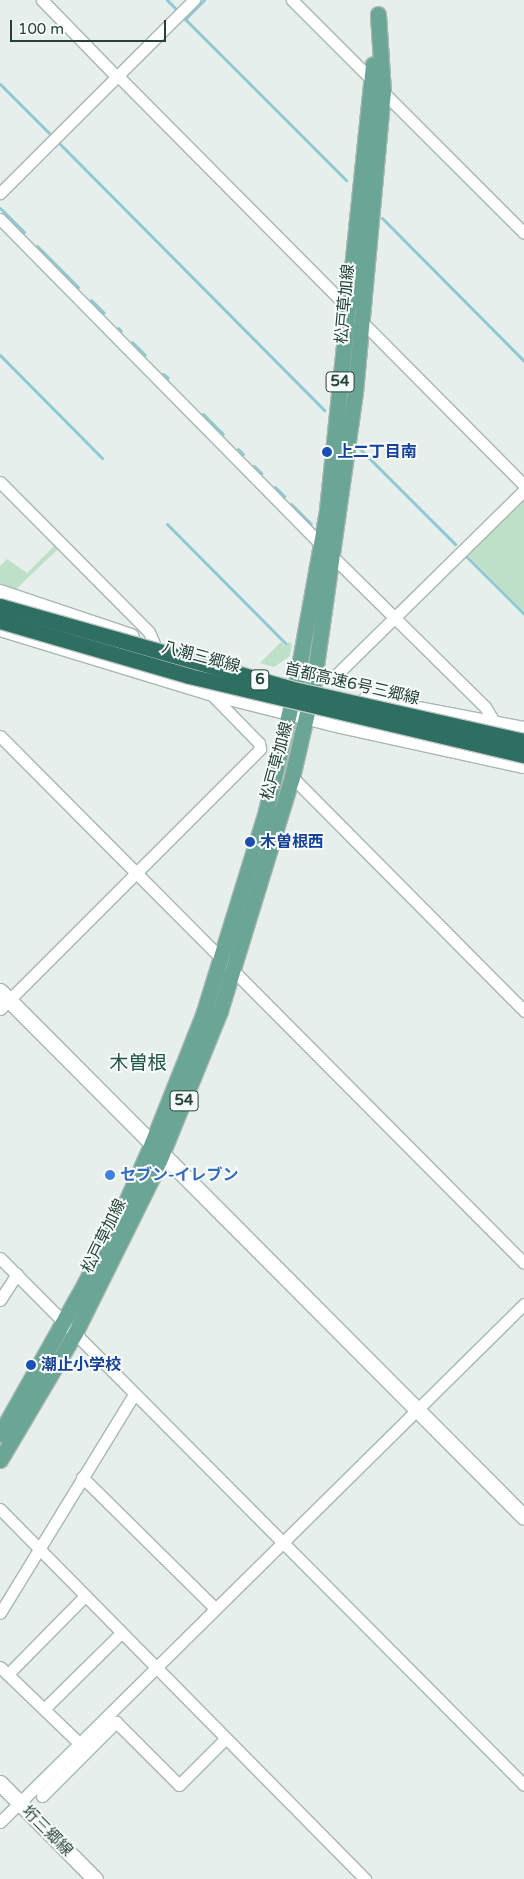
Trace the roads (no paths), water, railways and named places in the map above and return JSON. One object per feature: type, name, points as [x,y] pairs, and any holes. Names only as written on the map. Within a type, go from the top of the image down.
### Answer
[{"type":"highway","name":"首都高速6号三郷線","points":[[0,606],[289,688],[524,741]]},
{"type":"highway","name":"首都高速6号三郷線","points":[[0,621],[197,679],[524,755]]},
{"type":"main road","name":"松戸草加線","points":[[157,1148],[222,959],[264,820],[290,713],[321,544],[332,468],[379,7]]},
{"type":"main road","name":"松戸草加線","points":[[0,1460],[69,1328],[125,1204],[157,1148],[202,1058],[234,970],[292,777],[312,692],[333,557],[362,323],[383,92],[379,7]]},
{"type":"main road","name":"八潮三郷線","points":[[0,592],[294,690]]},
{"type":"main road","name":"八潮三郷線","points":[[0,628],[150,676],[209,692],[306,717],[524,764]]},
{"type":"main road","points":[[306,717],[294,690],[524,729]]},
{"type":"main road","points":[[312,692],[326,704],[420,725],[436,731],[448,748]]},
{"type":"main road","points":[[3,1000],[157,1148],[524,1517]]},
{"type":"main road","name":"松戸草加線","points":[[0,1434],[69,1328]]},
{"type":"main road","name":"垳三郷線","points":[[0,1783],[94,1879]]},
{"type":"street","points":[[42,0],[524,485]]},
{"type":"street","points":[[0,193],[194,0]]},
{"type":"street","points":[[292,0],[372,80]]},
{"type":"street","points":[[383,92],[524,234]]},
{"type":"street","points":[[0,219],[321,544]]},
{"type":"street","points":[[0,482],[148,632],[154,644],[150,676]]},
{"type":"street","points":[[336,676],[524,490]]},
{"type":"street","points":[[333,557],[485,707],[500,725],[498,759]]},
{"type":"street","points":[[3,1000],[136,873],[260,749],[259,743],[209,692]]},
{"type":"street","points":[[0,736],[524,1263]]},
{"type":"street","points":[[292,777],[524,1011]]},
{"type":"street","points":[[0,1258],[524,1785]]},
{"type":"street","points":[[0,1300],[16,1274]]},
{"type":"street","points":[[0,1822],[524,1304]]},
{"type":"street","points":[[0,1613],[38,1548],[134,1394]]},
{"type":"street","points":[[82,1477],[215,1608]]},
{"type":"street","points":[[0,1509],[365,1879]]},
{"type":"street","points":[[79,1743],[4,1670],[85,1596]]},
{"type":"street","points":[[44,1709],[121,1633]]},
{"type":"street","points":[[108,1714],[179,1785],[226,1738]]},
{"type":"street","points":[[42,1796],[116,1722]]},
{"type":"waterway","points":[[167,0],[176,9]]},
{"type":"waterway","points":[[204,0],[185,19],[346,180]]},
{"type":"waterway","points":[[0,84],[49,133]]},
{"type":"waterway","points":[[60,144],[324,410]]},
{"type":"waterway","points":[[0,208],[24,232]]},
{"type":"waterway","points":[[382,218],[524,361]]},
{"type":"waterway","points":[[37,246],[78,287]]},
{"type":"waterway","points":[[91,300],[104,313]]},
{"type":"waterway","points":[[118,328],[121,331]]},
{"type":"waterway","points":[[132,342],[145,355]]},
{"type":"waterway","points":[[0,355],[102,458]]},
{"type":"waterway","points":[[163,374],[168,378]]},
{"type":"waterway","points":[[203,414],[223,434]]},
{"type":"waterway","points":[[359,448],[455,544]]},
{"type":"waterway","points":[[238,449],[243,454]]},
{"type":"waterway","points":[[254,466],[261,473]]},
{"type":"waterway","points":[[275,487],[284,496]]},
{"type":"waterway","points":[[291,504],[311,524]]},
{"type":"waterway","points":[[167,524],[285,643]]},
{"type":"waterway","points":[[467,557],[524,614]]},
{"type":"place","name":"上二丁目南","points":[[327,452]]},
{"type":"place","name":"木曽根西","points":[[250,842]]},
{"type":"place","name":"セブン-イレブン","points":[[110,1175]]},
{"type":"place","name":"潮止小学校","points":[[31,1365]]},
{"type":"district","name":"木曽根","points":[[138,1064]]}]
